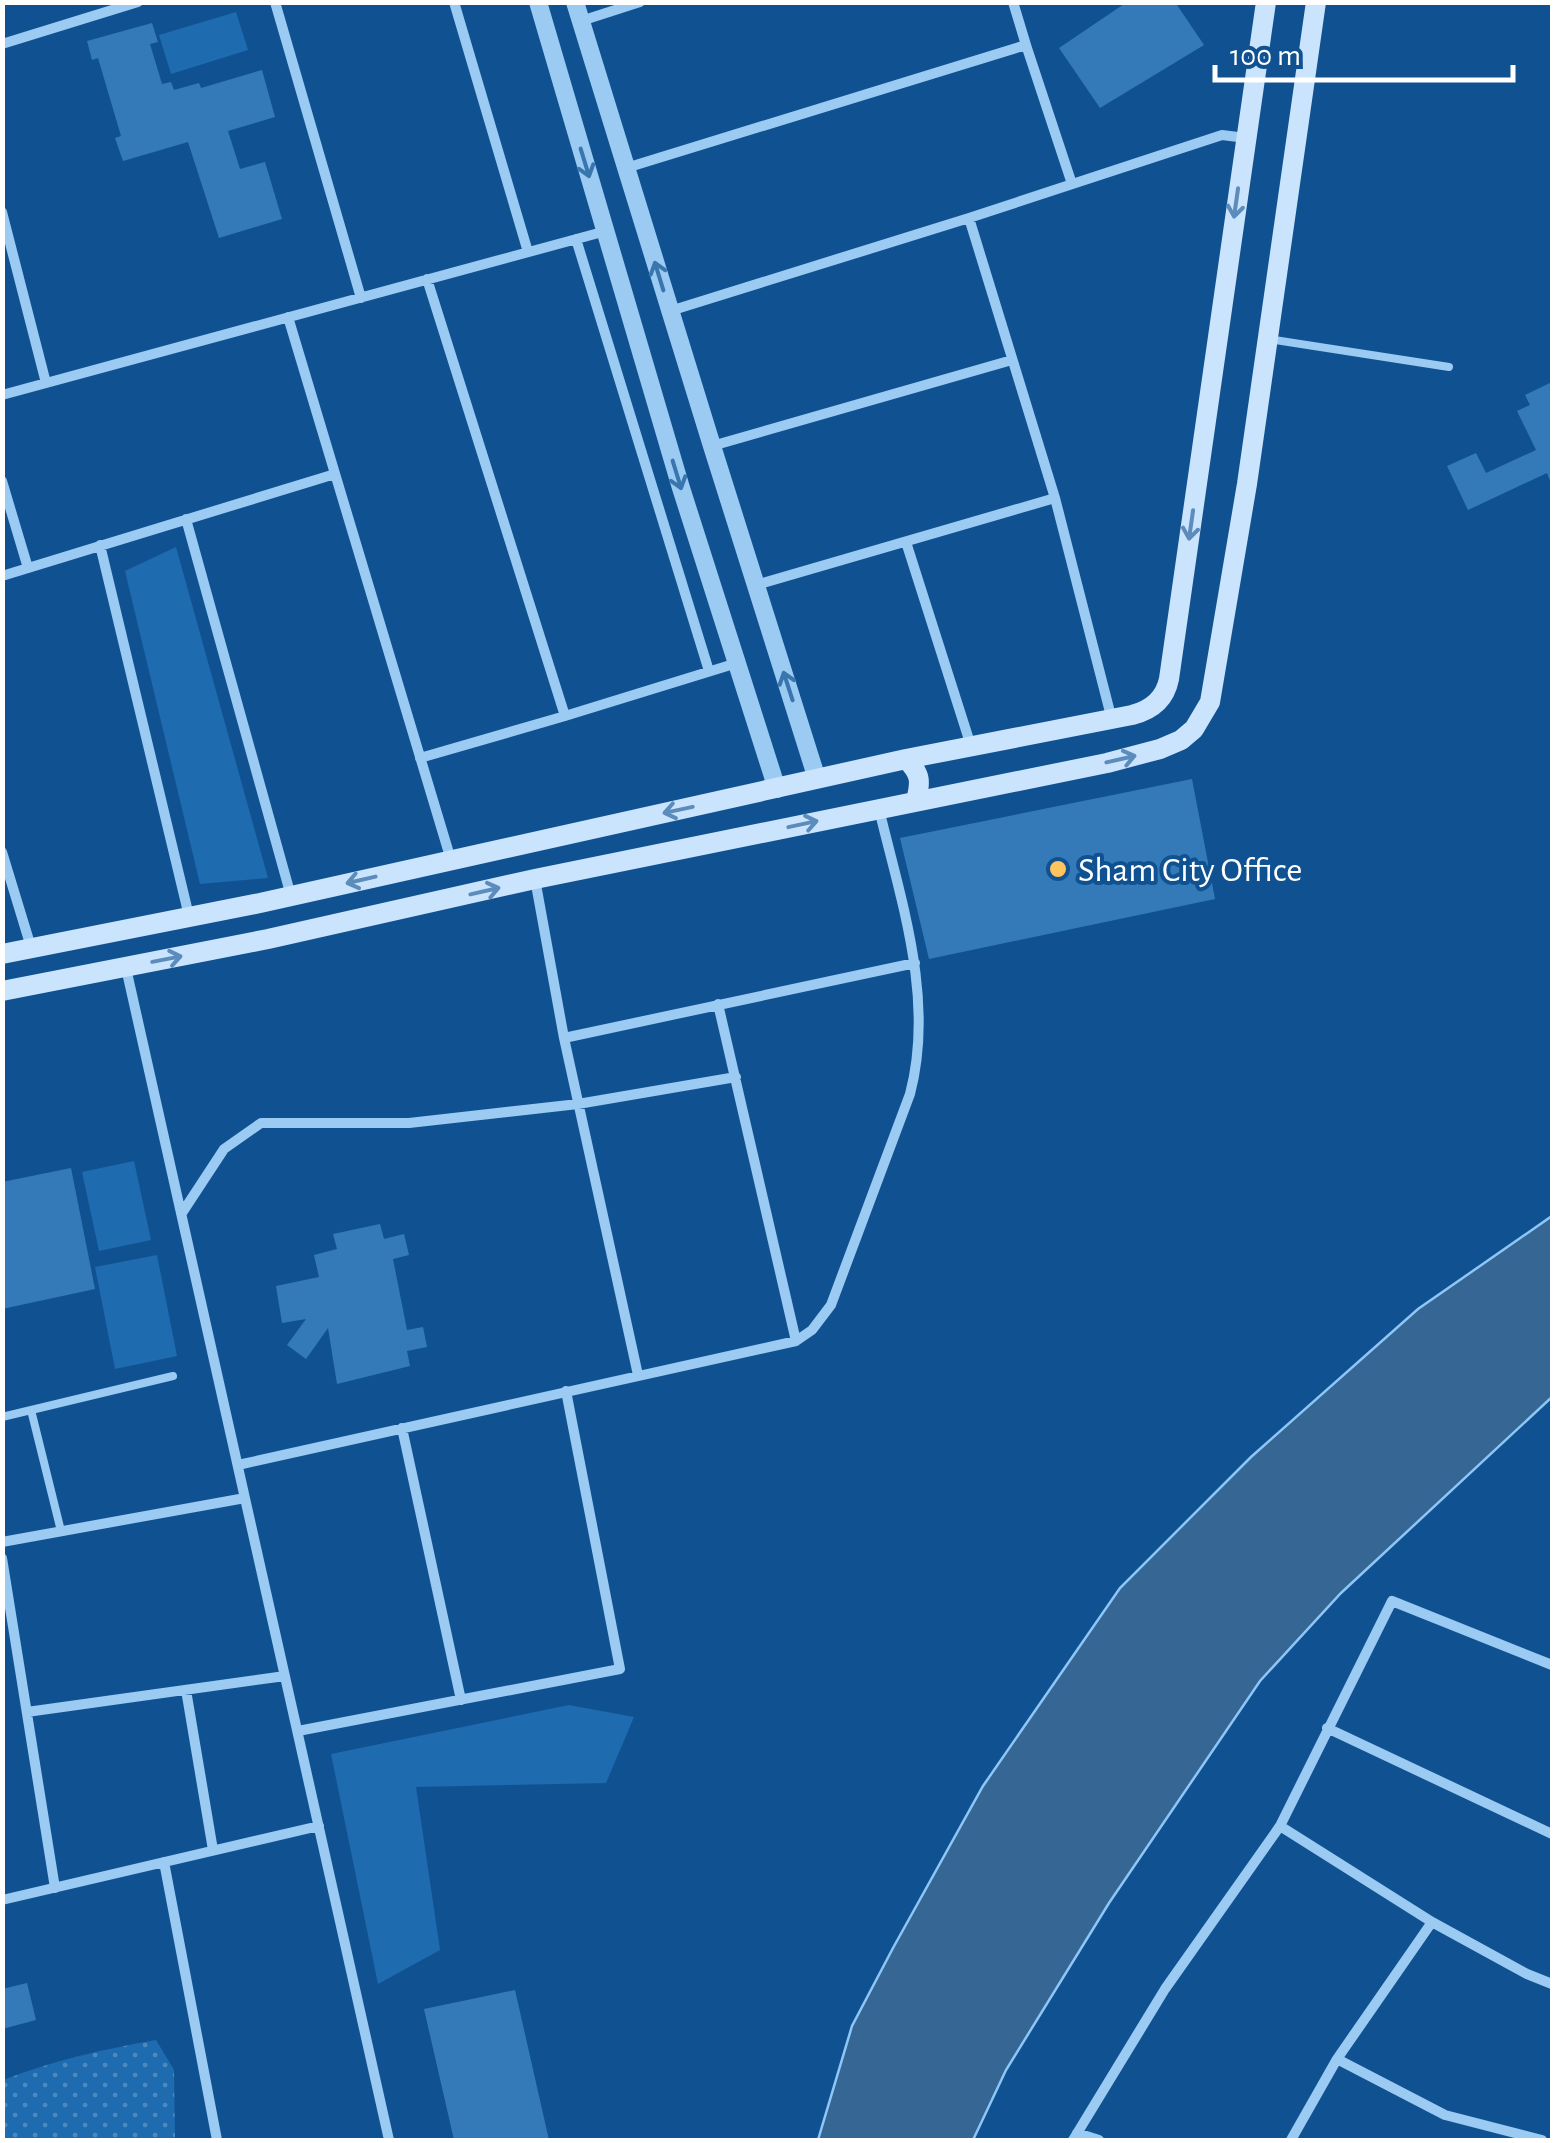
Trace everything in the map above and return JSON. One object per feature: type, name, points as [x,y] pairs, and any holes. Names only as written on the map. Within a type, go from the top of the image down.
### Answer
[{"type":"main road","points":[[2,954],[260,903],[906,758],[1112,720],[1152,708],[1167,687],[1266,2]]},
{"type":"main road","points":[[2,991],[268,939],[534,879],[1145,754],[1181,740],[1210,702],[1216,676],[1248,484],[1316,2]]},
{"type":"main road","points":[[906,758],[918,770],[920,786],[916,801]]},
{"type":"main road","points":[[260,903],[255,916],[258,929],[268,939]]},
{"type":"street","points":[[2,44],[138,2]]},
{"type":"street","points":[[275,2],[360,298]]},
{"type":"street","points":[[454,2],[528,252]]},
{"type":"street","points":[[538,2],[681,488],[777,788]]},
{"type":"street","points":[[640,2],[578,12],[818,779]]},
{"type":"street","points":[[1013,2],[1072,184]]},
{"type":"street","points":[[626,168],[1026,45]]},
{"type":"street","points":[[571,115],[606,104]]},
{"type":"street","points":[[670,311],[1222,134],[1246,138]]},
{"type":"street","points":[[2,212],[46,383]]},
{"type":"street","points":[[969,218],[1054,498],[1112,720]]},
{"type":"street","points":[[2,395],[606,231]]},
{"type":"street","points":[[576,239],[709,671]]},
{"type":"street","points":[[427,279],[565,716]]},
{"type":"street","points":[[288,317],[451,860]]},
{"type":"street","points":[[712,446],[1012,360]]},
{"type":"street","points":[[2,576],[334,474]]},
{"type":"street","points":[[2,481],[28,568]]},
{"type":"street","points":[[756,585],[1054,498]]},
{"type":"street","points":[[186,519],[292,896]]},
{"type":"street","points":[[906,542],[971,746]]},
{"type":"street","points":[[100,545],[190,916]]},
{"type":"street","points":[[420,758],[737,662]]},
{"type":"street","points":[[238,1465],[796,1341],[812,1330],[831,1305],[916,1070],[919,1046],[915,964],[879,809]]},
{"type":"street","points":[[2,852],[31,948]]},
{"type":"street","points":[[534,879],[564,1038],[638,1375]]},
{"type":"street","points":[[564,1038],[915,964]]},
{"type":"street","points":[[126,966],[389,2140]]},
{"type":"street","points":[[718,1004],[796,1341]]},
{"type":"street","points":[[182,1214],[224,1149],[261,1123],[409,1123],[578,1104],[736,1077]]},
{"type":"street","points":[[298,1732],[620,1669],[566,1391]]},
{"type":"street","points":[[402,1428],[461,1700]]},
{"type":"street","points":[[2,1542],[245,1498]]},
{"type":"street","points":[[2,1558],[55,1888]]},
{"type":"street","points":[[1099,2140],[1075,2137],[1165,1989],[1280,1826],[1392,1601],[1552,1665]]},
{"type":"street","points":[[27,1712],[286,1676]]},
{"type":"street","points":[[186,1690],[212,1850]]},
{"type":"street","points":[[1327,1728],[1552,1834]]},
{"type":"street","points":[[2,1900],[319,1826]]},
{"type":"street","points":[[1280,1826],[1432,1922],[1552,1984]]},
{"type":"street","points":[[164,1862],[217,2140]]},
{"type":"street","points":[[1291,2140],[1337,2059],[1432,1922]]},
{"type":"street","points":[[1337,2059],[1445,2115],[1542,2140]]},
{"type":"lane","points":[[1268,339],[1449,367]]},
{"type":"lane","points":[[2,1417],[172,1376]]},
{"type":"lane","points":[[30,1410],[61,1531]]},
{"type":"shaded area","points":[[236,12],[248,50],[171,74],[159,35]]},
{"type":"shaded area","points":[[176,547],[268,878],[200,884],[125,571]]},
{"type":"shaded area","points":[[134,1161],[151,1240],[99,1251],[82,1172]]},
{"type":"shaded area","points":[[1552,1216],[1552,1397],[1341,1593],[1260,1681],[1109,1903],[1006,2070],[973,2140],[818,2140],[852,2026],[893,1948],[983,1786],[1120,1588],[1251,1457],[1418,1309]]},
{"type":"shaded area","points":[[157,1255],[177,1356],[115,1369],[95,1267]]},
{"type":"shaded area","points":[[569,1705],[634,1717],[606,1783],[416,1787],[440,1950],[378,1984],[331,1754]]},
{"type":"shaded area","points":[[156,2040],[174,2070],[175,2140],[3,2140],[3,2080],[78,2056]]},
{"type":"building","points":[[1127,2],[1175,2],[1204,45],[1100,108],[1059,48]]},
{"type":"building","points":[[152,23],[158,42],[150,44],[162,84],[171,82],[174,90],[199,83],[201,88],[262,70],[275,117],[228,131],[240,169],[265,162],[282,219],[219,238],[188,142],[123,161],[115,138],[121,136],[98,58],[92,60],[87,41]]},
{"type":"building","points":[[1552,382],[1552,486],[1547,473],[1468,510],[1447,466],[1476,453],[1486,473],[1536,450],[1517,411],[1530,405],[1525,395]]},
{"type":"building","name":"Sham City Office","points":[[1192,779],[1215,899],[929,959],[900,838]]},
{"type":"building","points":[[71,1168],[95,1289],[2,1309],[2,1182]]},
{"type":"building","points":[[380,1224],[384,1239],[404,1234],[409,1255],[393,1259],[407,1330],[423,1327],[427,1347],[407,1351],[410,1366],[337,1384],[328,1328],[306,1359],[287,1345],[306,1319],[282,1323],[276,1286],[319,1277],[314,1255],[337,1249],[333,1234]]},
{"type":"building","points":[[27,1983],[36,2020],[2,2029],[2,1989]]},
{"type":"building","points":[[515,1990],[549,2140],[454,2140],[424,2009]]},
{"type":"place","name":"Sham City Office","points":[[1058,869]]}]
